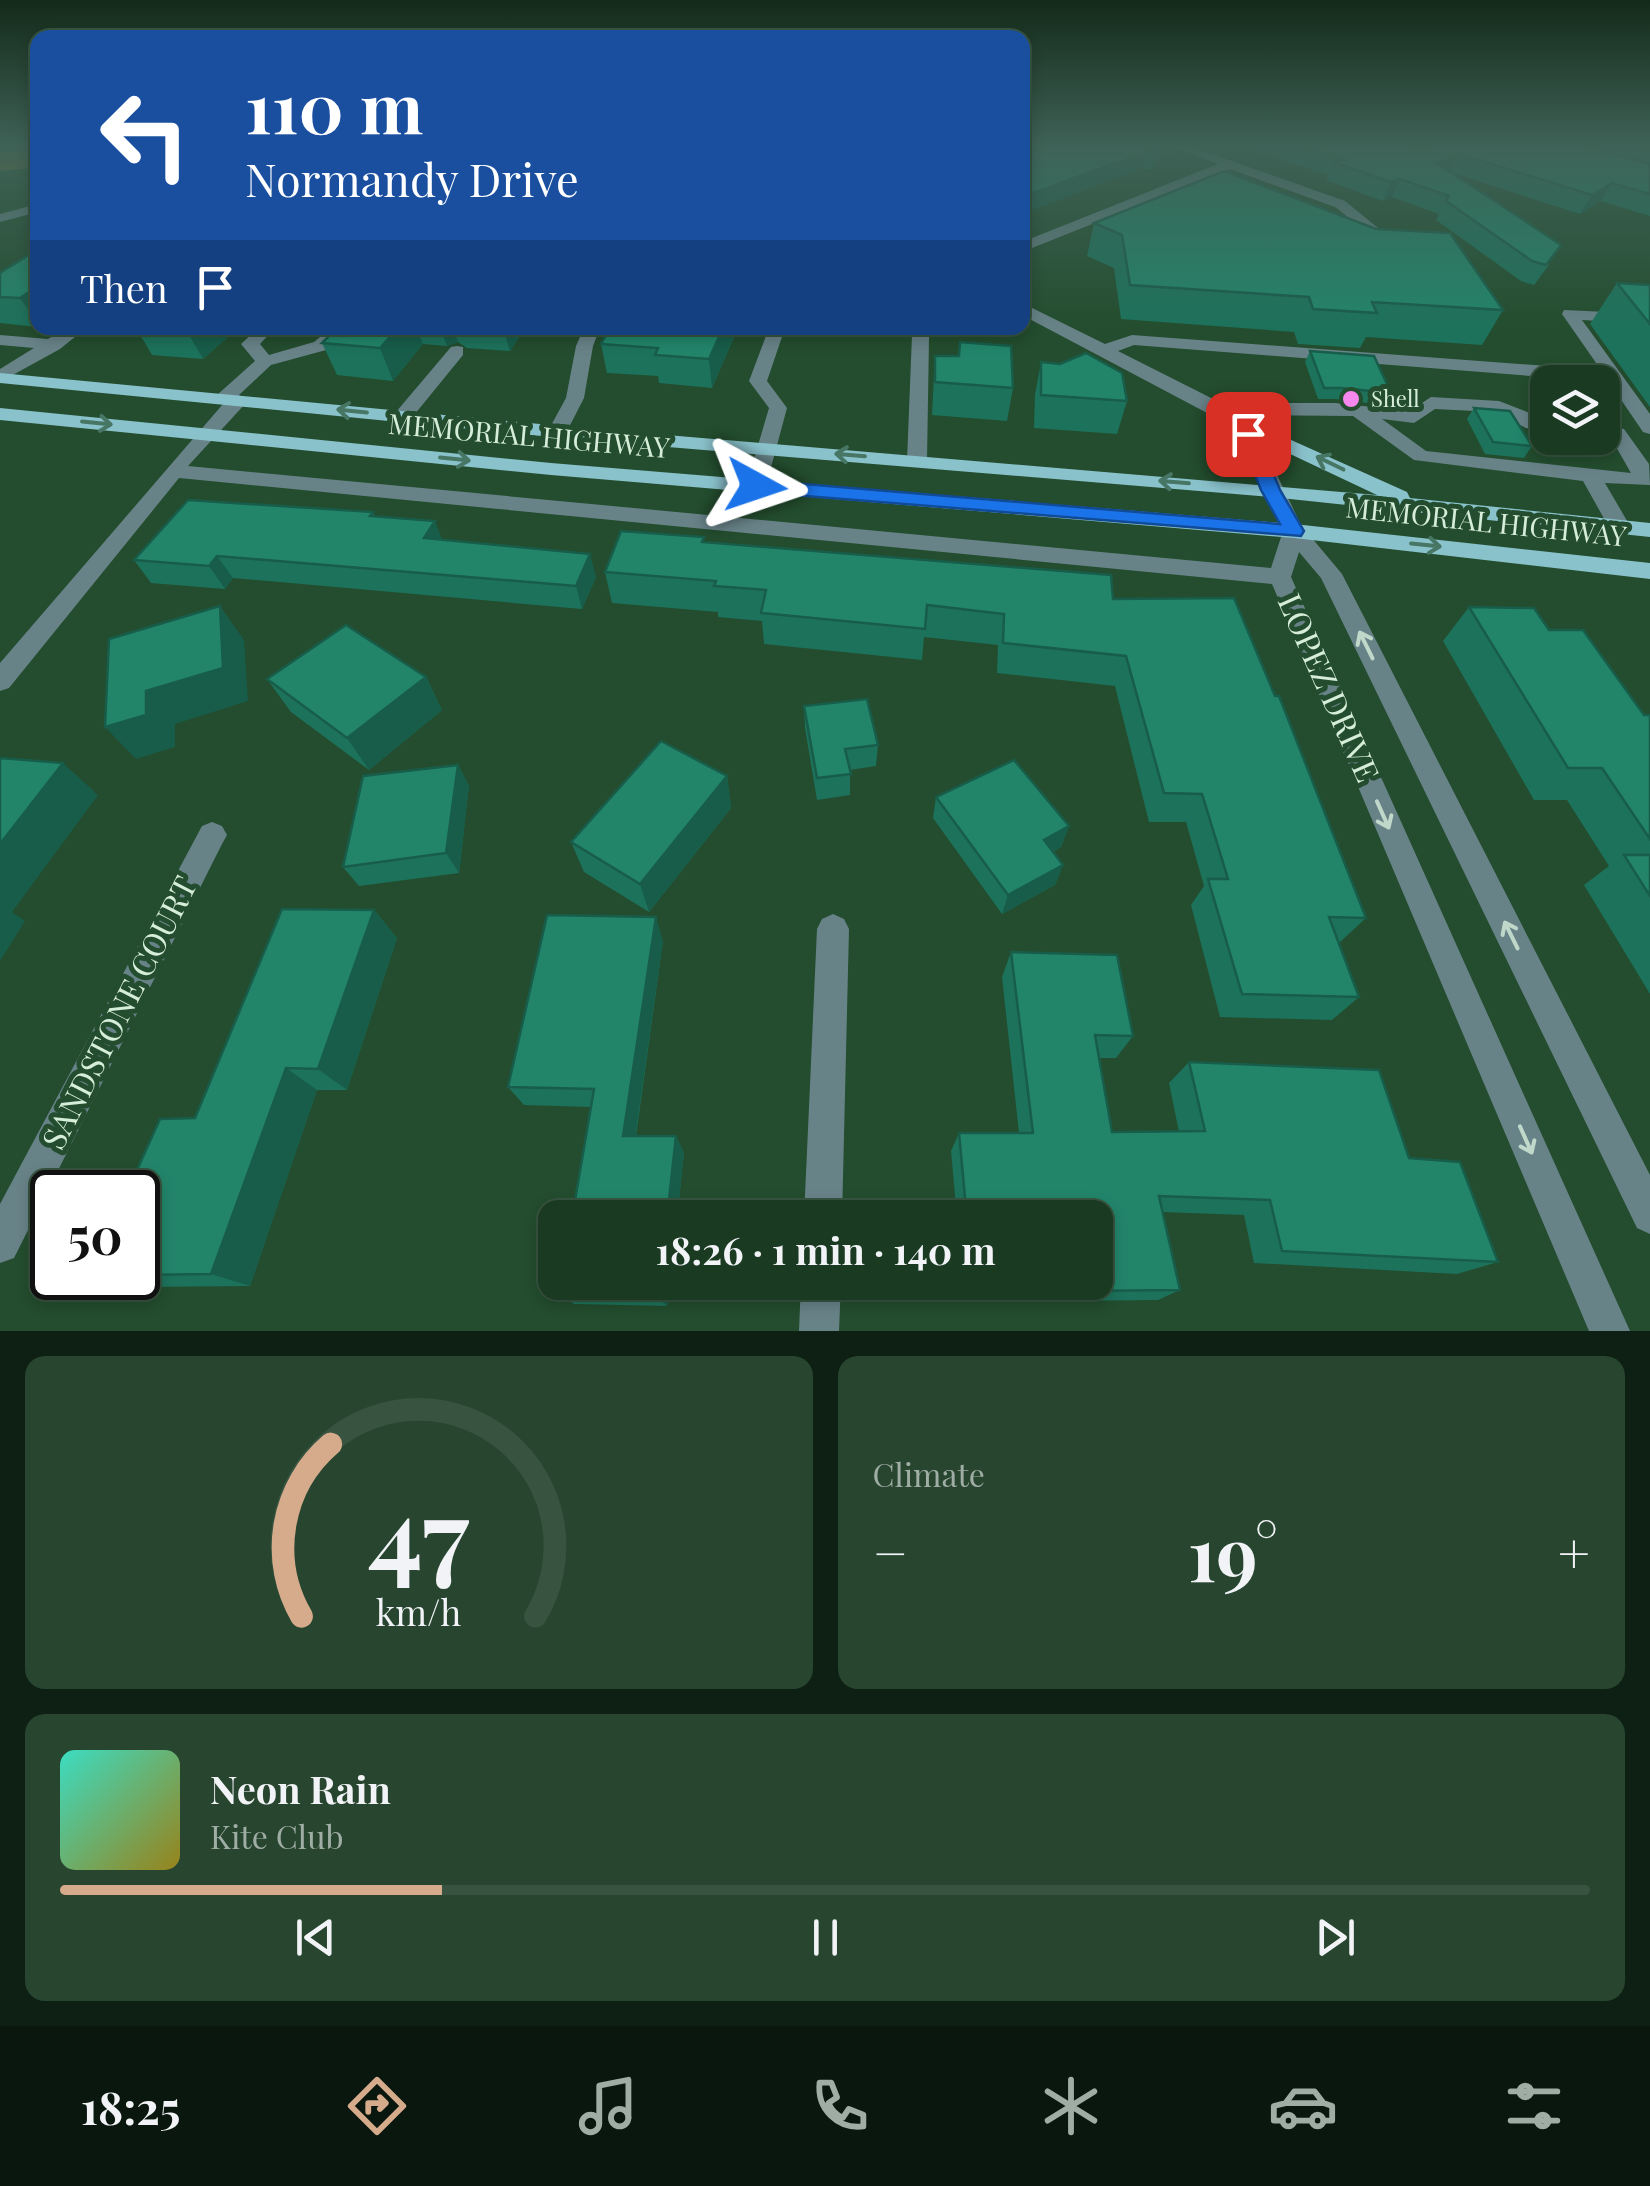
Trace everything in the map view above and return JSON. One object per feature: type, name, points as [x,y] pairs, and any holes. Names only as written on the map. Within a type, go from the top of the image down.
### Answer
[{"type":"main road","name":"MEMORIAL HIGHWAY","points":[[0,378],[558,431],[1271,490],[1650,530]]},
{"type":"main road","name":"MEMORIAL HIGHWAY","points":[[0,414],[756,486],[1294,531],[1650,571]]},
{"type":"main road","points":[[1240,423],[1280,438],[1418,506]]},
{"type":"street","points":[[1030,245],[1126,206]]},
{"type":"street","points":[[1343,206],[1371,228]]},
{"type":"street","points":[[0,218],[30,210]]},
{"type":"street","points":[[1030,312],[1240,423],[1294,531]]},
{"type":"street","points":[[1606,365],[1570,314],[1650,319]]},
{"type":"street","points":[[0,378],[68,335]]},
{"type":"street","points":[[260,335],[250,344],[265,361]]},
{"type":"street","points":[[0,682],[265,361],[320,346],[332,335]]},
{"type":"street","points":[[558,431],[574,404],[582,373],[582,344],[588,335]]},
{"type":"street","points":[[756,486],[778,408],[758,382],[774,335]]},
{"type":"street","points":[[917,461],[920,335]]},
{"type":"street","points":[[0,340],[54,345]]},
{"type":"street","points":[[1104,350],[1132,340],[1530,370]]},
{"type":"street","points":[[403,416],[457,352]]},
{"type":"street","points":[[1620,384],[1650,428]]},
{"type":"street","points":[[1218,409],[1357,411],[1414,417],[1431,403],[1499,407],[1530,422]]},
{"type":"street","points":[[1357,411],[1421,456],[1643,480],[1639,464],[1620,437]]},
{"type":"street","points":[[174,471],[1280,577]]},
{"type":"street","points":[[1590,476],[1619,526]]},
{"type":"street","name":"LOPEZ DRIVE","points":[[1294,531],[1280,577],[1610,1331]]},
{"type":"street","name":"LOPEZ DRIVE","points":[[1294,531],[1331,574],[1650,1214]]},
{"type":"street","name":"SANDSTONE COURT","points":[[0,1244],[212,834]]},
{"type":"street","points":[[824,1200],[833,928]]},
{"type":"street","points":[[819,1331],[820,1300]]},
{"type":"building","points":[[1136,206],[1316,206],[1376,229],[1450,233],[1503,310],[1372,302],[1377,313],[1313,309],[1309,297],[1130,285],[1122,235],[1094,223]]},
{"type":"building","points":[[1453,206],[1502,206],[1561,245],[1546,265],[1532,261]]},
{"type":"building","points":[[30,254],[30,292],[20,298],[0,297],[0,273]]},
{"type":"building","points":[[1617,283],[1650,285],[1650,324]]},
{"type":"building","points":[[330,335],[392,335],[380,348],[322,343]]},
{"type":"building","points":[[606,335],[720,335],[709,359],[655,355],[658,348],[601,344]]},
{"type":"building","points":[[960,342],[1011,346],[1013,388],[935,382],[935,356],[959,356]]},
{"type":"building","points":[[1310,351],[1374,356],[1391,393],[1324,388]]},
{"type":"building","points":[[1086,353],[1122,373],[1127,401],[1041,395],[1041,362],[1060,364]]},
{"type":"building","points":[[1474,408],[1510,411],[1530,446],[1493,442]]},
{"type":"building","points":[[188,500],[373,512],[370,516],[435,521],[424,538],[590,554],[576,586],[217,556],[209,566],[134,560]]},
{"type":"building","points":[[621,531],[704,537],[702,542],[1111,575],[1113,599],[1234,598],[1275,696],[1279,696],[1366,918],[1329,917],[1359,997],[1242,994],[1208,879],[1228,879],[1202,794],[1164,793],[1126,656],[1003,643],[1004,614],[927,605],[925,629],[761,613],[766,590],[714,586],[716,581],[605,572]]},
{"type":"building","points":[[220,606],[223,668],[146,691],[146,715],[105,727],[109,639]]},
{"type":"building","points":[[1469,607],[1534,608],[1549,630],[1583,630],[1644,715],[1650,715],[1650,839],[1602,768],[1568,768]]},
{"type":"building","points":[[346,625],[426,677],[347,738],[267,679]]},
{"type":"building","points":[[867,699],[878,745],[845,749],[851,774],[817,778],[804,706]]},
{"type":"building","points":[[661,741],[727,776],[640,884],[571,842]]},
{"type":"building","points":[[0,758],[63,763],[0,844]]},
{"type":"building","points":[[1014,760],[1069,826],[1044,840],[1063,865],[1008,895],[936,797]]},
{"type":"building","points":[[458,765],[446,853],[343,867],[363,776]]},
{"type":"building","points":[[1624,855],[1650,855],[1650,896]]},
{"type":"building","points":[[282,909],[374,910],[318,1069],[286,1068],[211,1274],[160,1275],[160,1170],[137,1170],[160,1119],[195,1118]]},
{"type":"building","points":[[547,915],[656,917],[623,1136],[676,1136],[669,1200],[575,1200],[594,1089],[508,1087]]},
{"type":"building","points":[[1011,952],[1117,955],[1133,1036],[1095,1035],[1112,1132],[1205,1131],[1189,1062],[1379,1070],[1409,1158],[1460,1162],[1498,1262],[1282,1251],[1270,1200],[1159,1196],[1180,1290],[1113,1291],[1113,1200],[965,1200],[959,1133],[1033,1133]]},
{"type":"place","name":"Shell","points":[[1351,399]]},
{"type":"route","points":[[756,486],[1294,531],[1271,490],[1248,434]]}]
